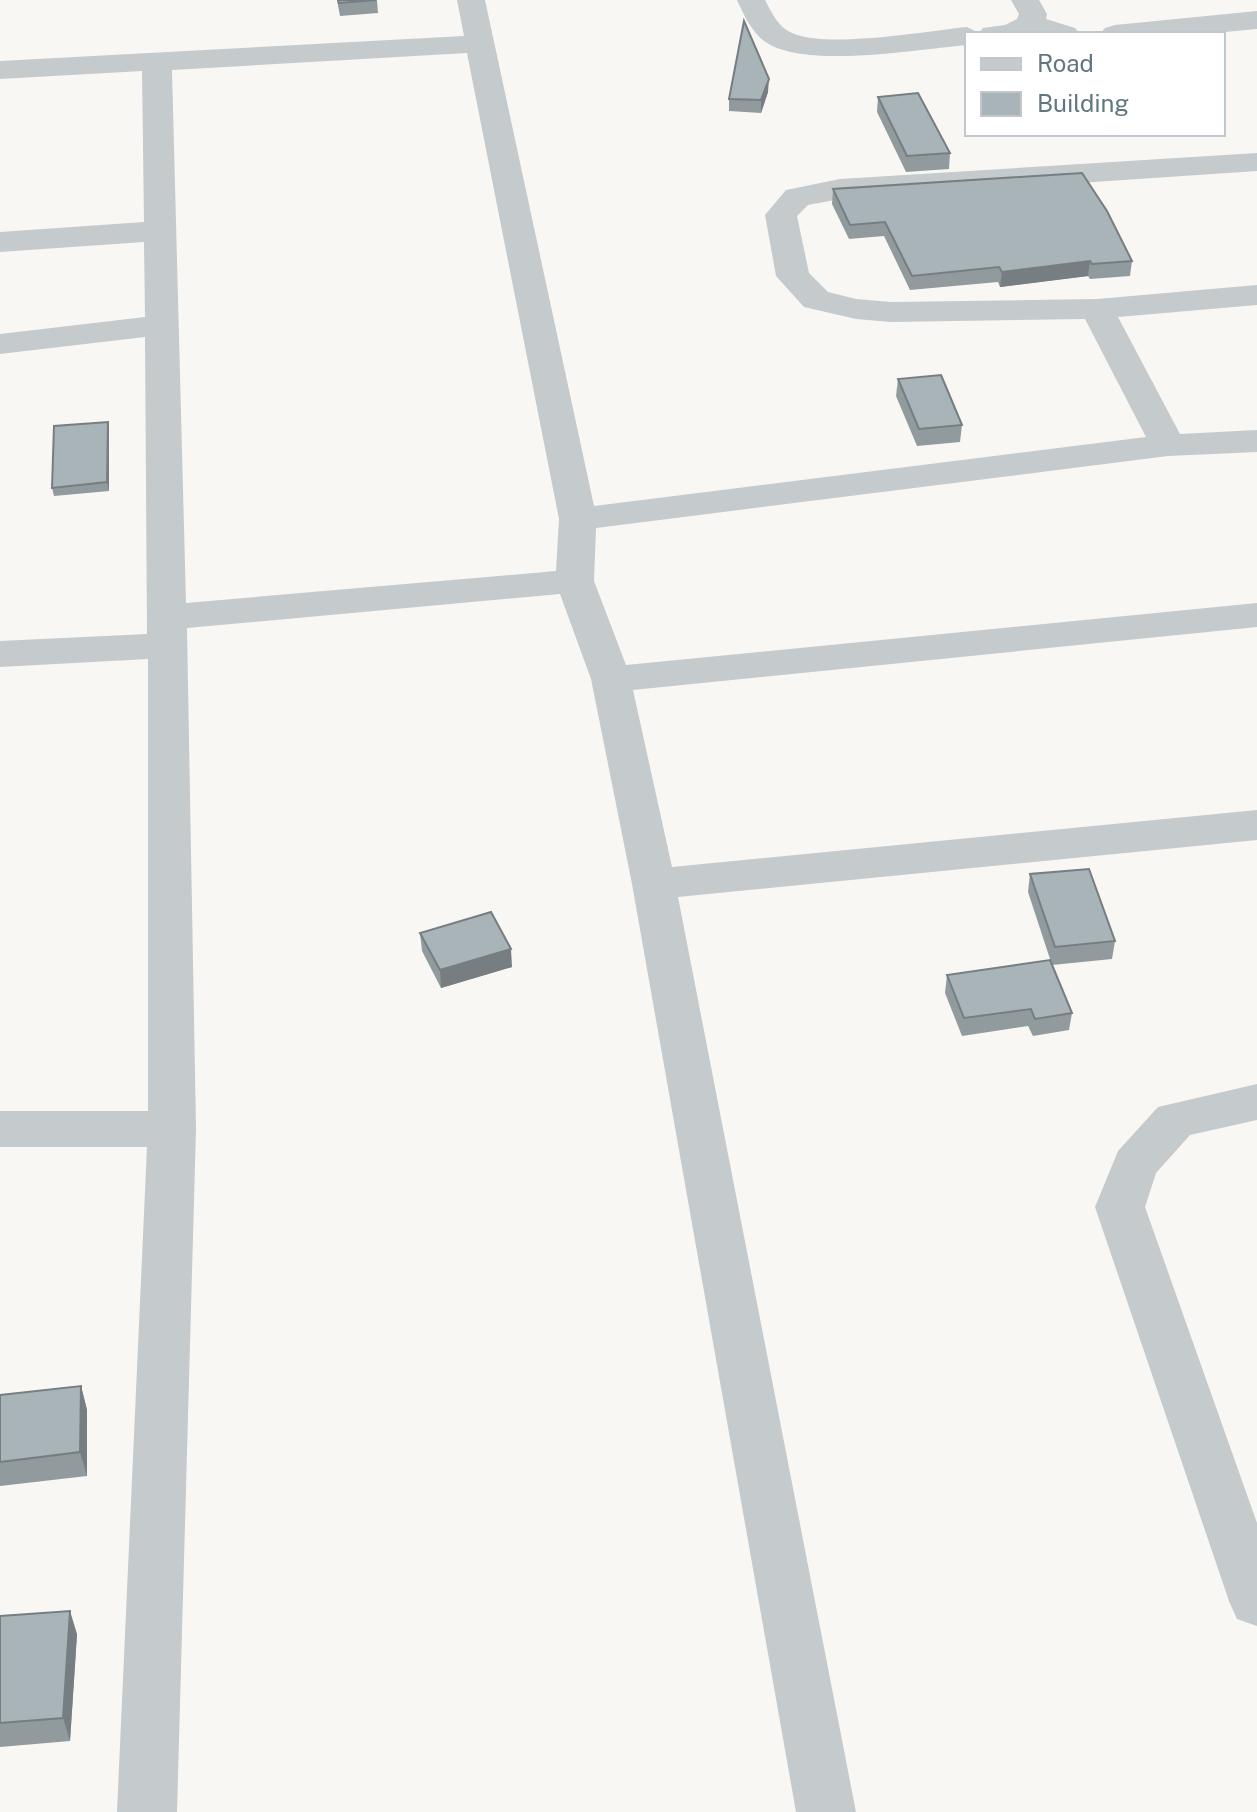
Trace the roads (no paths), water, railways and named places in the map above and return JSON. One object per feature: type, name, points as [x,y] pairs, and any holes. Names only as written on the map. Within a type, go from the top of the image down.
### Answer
[{"type":"street","points":[[471,0],[578,519],[575,581],[611,679],[654,884],[826,1812]]},
{"type":"street","points":[[751,0],[765,28],[783,41],[840,46],[965,36]]},
{"type":"street","points":[[1012,32],[1028,12],[1062,32]]},
{"type":"street","points":[[1135,32],[1257,20]]},
{"type":"street","points":[[0,70],[479,44]]},
{"type":"street","points":[[147,1812],[172,1129],[157,61]]},
{"type":"street","points":[[1257,162],[840,189],[797,197],[781,215],[793,276],[816,300],[856,309],[891,312],[1097,309],[1257,295]]},
{"type":"street","points":[[0,242],[161,231]]},
{"type":"street","points":[[1097,309],[1168,445]]},
{"type":"street","points":[[0,344],[163,325]]},
{"type":"street","points":[[578,519],[1168,445],[1257,441]]},
{"type":"street","points":[[0,654],[575,581]]},
{"type":"street","points":[[611,679],[1257,615]]},
{"type":"street","points":[[654,884],[1257,825]]},
{"type":"street","points":[[1257,1102],[1175,1120],[1135,1164],[1120,1207],[1257,1601]]},
{"type":"street","points":[[0,1129],[172,1129]]}]
